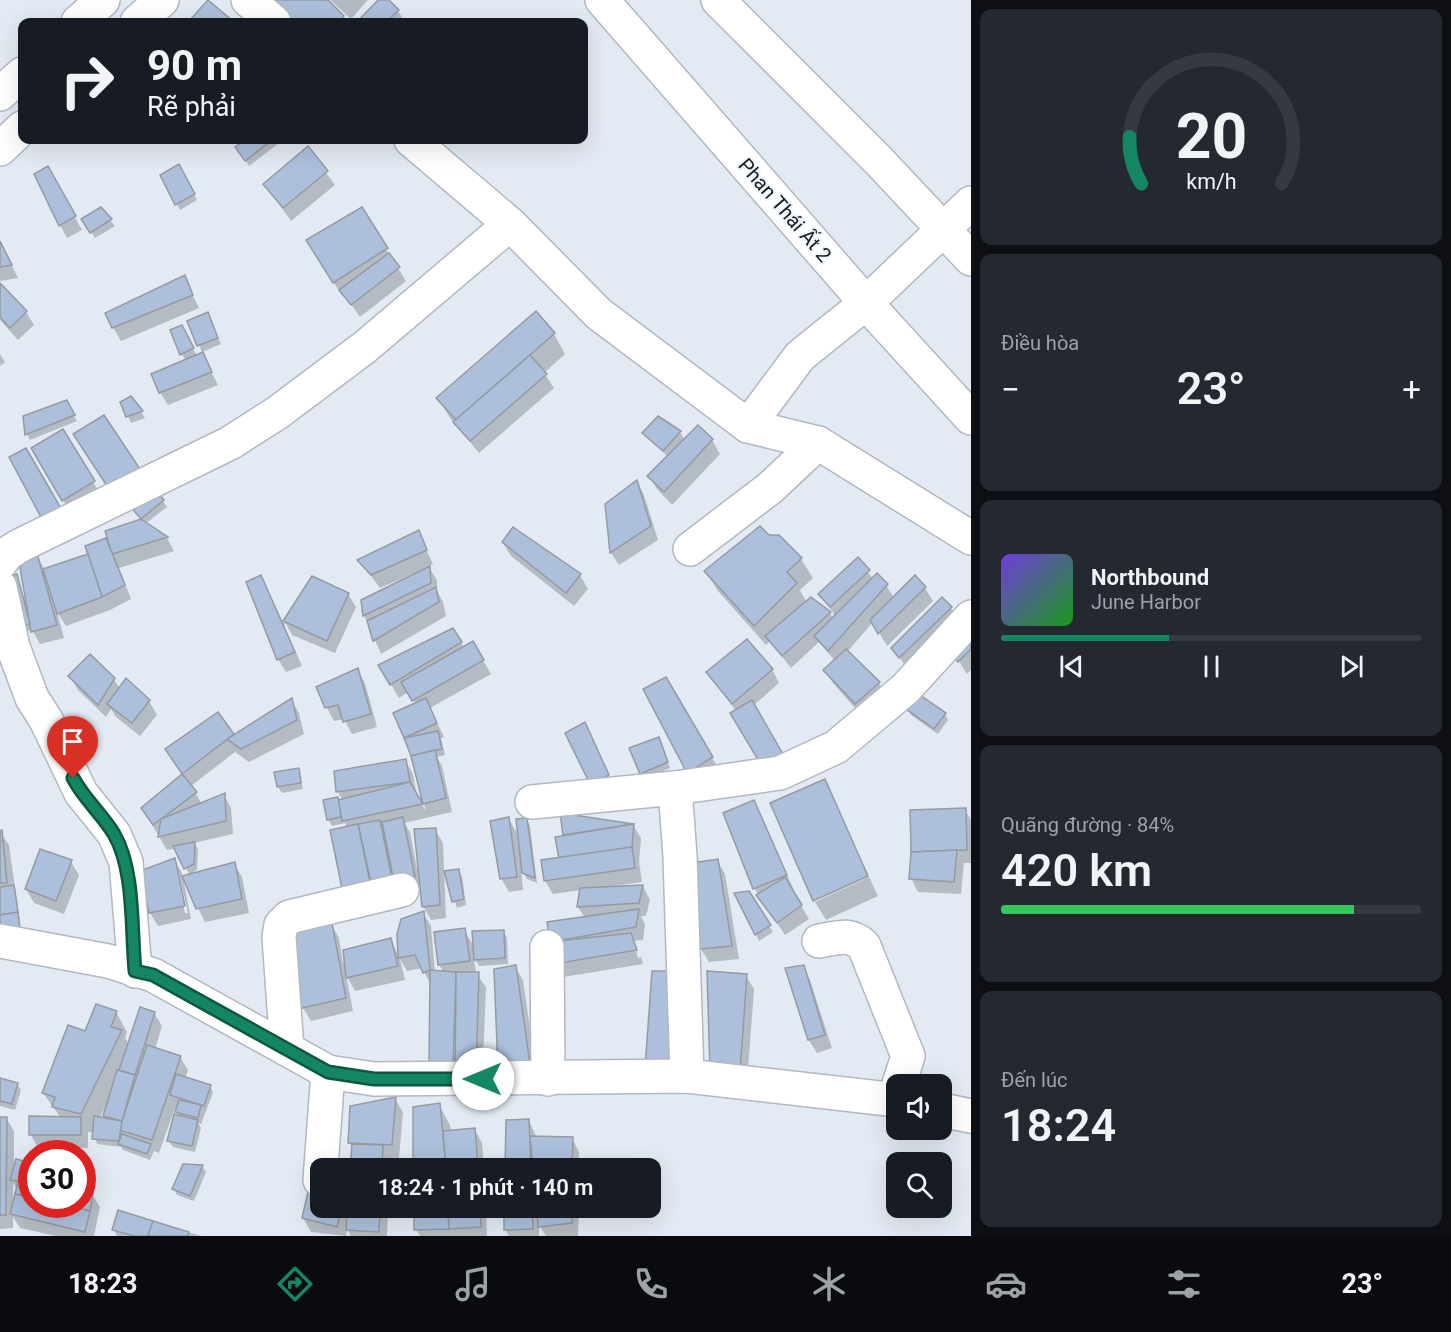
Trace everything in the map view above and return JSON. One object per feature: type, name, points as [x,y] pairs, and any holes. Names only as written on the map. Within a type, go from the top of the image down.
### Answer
[{"type":"street","points":[[83,18],[103,0]]},
{"type":"street","points":[[142,18],[162,0]]},
{"type":"street","points":[[248,0],[269,18]]},
{"type":"street","name":"Phan Thái Ất 2","points":[[602,0],[866,303],[971,418]]},
{"type":"street","points":[[718,0],[943,227],[971,259]]},
{"type":"street","points":[[0,149],[18,133]]},
{"type":"street","points":[[416,144],[510,224],[599,314],[748,426],[818,444],[971,538]]},
{"type":"street","points":[[748,426],[800,356],[866,303],[943,227],[971,203]]},
{"type":"street","points":[[0,563],[8,553],[19,546],[230,443],[364,347],[510,224]]},
{"type":"street","points":[[690,549],[770,488],[818,444]]},
{"type":"street","points":[[0,587],[13,647],[32,698],[46,720],[81,793],[114,834],[126,862],[135,971]]},
{"type":"street","points":[[532,802],[675,788],[780,772],[836,747],[906,689],[971,617]]},
{"type":"street","points":[[675,788],[680,856],[687,1076]]},
{"type":"street","points":[[287,1049],[279,937],[281,926],[289,917],[402,890]]},
{"type":"street","points":[[819,941],[849,936],[856,937],[864,946],[908,1056],[903,1074]]},
{"type":"street","points":[[0,941],[108,961],[153,975],[328,1072],[374,1079],[687,1076],[886,1093]]},
{"type":"street","points":[[547,947],[548,1079]]},
{"type":"street","points":[[322,1158],[328,1072]]},
{"type":"street","points":[[952,1112],[971,1116]]},
{"type":"building","points":[[208,0],[229,18],[192,18]]},
{"type":"building","points":[[269,0],[328,0],[344,16],[342,18],[288,18]]},
{"type":"building","points":[[378,0],[389,0],[399,10],[390,18],[361,18]]},
{"type":"building","points":[[239,144],[267,144],[245,161],[235,147]]},
{"type":"building","points":[[308,146],[328,171],[283,208],[263,184]]},
{"type":"building","points":[[179,164],[195,194],[175,205],[160,175]]},
{"type":"building","points":[[48,166],[76,216],[59,226],[34,174]]},
{"type":"building","points":[[101,207],[112,219],[90,233],[81,219]]},
{"type":"building","points":[[362,207],[388,248],[333,283],[306,240]]},
{"type":"building","points":[[0,241],[12,265],[0,267]]},
{"type":"building","points":[[389,253],[400,267],[351,305],[339,290]]},
{"type":"building","points":[[185,275],[193,295],[112,328],[105,313]]},
{"type":"building","points":[[0,283],[27,311],[10,328],[0,317]]},
{"type":"building","points":[[536,311],[555,333],[456,420],[436,398]]},
{"type":"building","points":[[208,312],[218,338],[197,346],[187,321]]},
{"type":"building","points":[[182,325],[194,348],[180,355],[170,330]]},
{"type":"building","points":[[203,352],[212,372],[159,393],[151,374]]},
{"type":"building","points":[[530,355],[547,374],[470,441],[453,422]]},
{"type":"building","points":[[131,396],[143,411],[126,417],[120,402]]},
{"type":"building","points":[[67,400],[75,415],[25,435],[23,416]]},
{"type":"building","points":[[104,415],[140,469],[109,489],[73,434]]},
{"type":"building","points":[[658,416],[681,431],[663,451],[642,433]]},
{"type":"building","points":[[698,425],[713,439],[664,492],[647,476]]},
{"type":"building","points":[[63,429],[95,481],[62,501],[31,448]]},
{"type":"building","points":[[26,448],[62,510],[43,521],[9,457]]},
{"type":"building","points":[[637,480],[651,526],[610,553],[605,504]]},
{"type":"building","points":[[154,486],[164,500],[141,519],[130,506]]},
{"type":"building","points":[[141,519],[168,537],[112,554],[105,531]]},
{"type":"building","points":[[760,526],[769,535],[779,535],[802,558],[787,572],[797,583],[754,626],[704,571]]},
{"type":"building","points":[[513,527],[581,574],[566,593],[502,542]]},
{"type":"building","points":[[419,530],[427,550],[371,575],[357,560]]},
{"type":"building","points":[[106,538],[125,585],[102,597],[85,546]]},
{"type":"building","points":[[36,550],[57,625],[31,632],[18,556]]},
{"type":"building","points":[[88,554],[102,597],[57,614],[43,569]]},
{"type":"building","points":[[858,557],[870,570],[830,607],[818,594]]},
{"type":"building","points":[[430,566],[431,583],[363,616],[361,600]]},
{"type":"building","points":[[877,573],[888,584],[828,651],[814,636]]},
{"type":"building","points":[[17,574],[30,624],[17,627],[3,578]]},
{"type":"building","points":[[261,575],[295,652],[277,660],[246,582]]},
{"type":"building","points":[[915,575],[926,587],[878,634],[870,620]]},
{"type":"building","points":[[312,576],[349,593],[327,641],[283,621]]},
{"type":"building","points":[[436,587],[439,602],[373,641],[367,621]]},
{"type":"building","points":[[811,597],[831,612],[782,656],[765,636]]},
{"type":"building","points":[[942,597],[952,607],[899,658],[891,648]]},
{"type":"building","points":[[971,626],[971,649],[958,662],[949,648]]},
{"type":"building","points":[[453,628],[462,642],[390,685],[378,665]]},
{"type":"building","points":[[747,639],[773,669],[732,704],[706,672]]},
{"type":"building","points":[[473,641],[484,660],[412,701],[401,682]]},
{"type":"building","points":[[846,649],[880,682],[855,704],[823,670]]},
{"type":"building","points":[[90,654],[115,678],[98,705],[68,676]]},
{"type":"building","points":[[358,668],[371,714],[343,722],[338,705],[325,708],[316,687]]},
{"type":"building","points":[[666,677],[713,757],[687,773],[643,689]]},
{"type":"building","points":[[126,678],[150,700],[132,723],[107,704]]},
{"type":"building","points":[[917,693],[946,713],[934,729],[906,709]]},
{"type":"building","points":[[292,698],[297,720],[241,749],[227,739]]},
{"type":"building","points":[[426,698],[437,723],[404,738],[393,713]]},
{"type":"building","points":[[752,700],[784,756],[763,768],[730,713]]},
{"type":"building","points":[[218,712],[234,734],[182,774],[165,749]]},
{"type":"building","points":[[585,722],[609,775],[590,784],[565,733]]},
{"type":"building","points":[[438,731],[442,749],[411,756],[404,738]]},
{"type":"building","points":[[659,737],[668,762],[640,774],[629,748]]},
{"type":"building","points":[[435,750],[446,798],[423,804],[411,756]]},
{"type":"building","points":[[406,759],[410,782],[336,792],[334,771]]},
{"type":"building","points":[[299,768],[301,783],[277,787],[274,772]]},
{"type":"building","points":[[182,774],[197,792],[153,825],[141,808]]},
{"type":"building","points":[[825,779],[868,876],[813,901],[770,803]]},
{"type":"building","points":[[410,782],[423,804],[342,821],[338,800]]},
{"type":"building","points":[[225,793],[226,821],[158,837],[161,819]]},
{"type":"building","points":[[338,797],[341,817],[327,820],[323,800]]},
{"type":"building","points":[[754,800],[787,875],[753,889],[723,813]]},
{"type":"building","points":[[966,808],[967,850],[911,852],[910,810]]},
{"type":"building","points":[[560,813],[634,824],[563,835]]},
{"type":"building","points":[[403,817],[415,877],[394,882],[382,822]]},
{"type":"building","points":[[509,817],[517,877],[500,879],[490,821]]},
{"type":"building","points":[[527,818],[535,878],[522,873],[516,819]]},
{"type":"building","points":[[380,820],[393,883],[372,887],[358,824]]},
{"type":"building","points":[[358,824],[372,892],[344,898],[330,830]]},
{"type":"building","points":[[634,824],[632,847],[559,859],[555,837]]},
{"type":"building","points":[[436,828],[440,905],[422,907],[414,829]]},
{"type":"building","points":[[2,830],[7,883],[0,883],[0,831]]},
{"type":"building","points":[[195,842],[194,864],[184,869],[173,846]]},
{"type":"building","points":[[632,847],[635,868],[544,881],[541,860]]},
{"type":"building","points":[[40,849],[72,860],[56,901],[25,889]]},
{"type":"building","points":[[957,850],[954,882],[909,879],[911,852]]},
{"type":"building","points":[[175,858],[185,906],[149,913],[140,871]]},
{"type":"building","points":[[718,859],[732,946],[700,949],[692,863]]},
{"type":"building","points":[[235,862],[242,899],[196,909],[182,876]]},
{"type":"building","points":[[459,869],[464,899],[452,902],[444,871]]},
{"type":"building","points":[[785,877],[802,905],[777,923],[756,895]]},
{"type":"building","points":[[14,885],[18,912],[0,915],[0,887]]},
{"type":"building","points":[[643,885],[639,903],[577,907],[580,888]]},
{"type":"building","points":[[749,891],[771,925],[755,935],[734,893]]},
{"type":"building","points":[[639,909],[636,927],[550,942],[547,922]]},
{"type":"building","points":[[424,911],[430,970],[423,973],[415,955],[398,958],[397,934],[401,919]]},
{"type":"building","points":[[18,912],[20,930],[0,933],[0,915]]},
{"type":"building","points":[[332,923],[346,998],[302,1008],[285,933]]},
{"type":"building","points":[[465,928],[470,961],[438,965],[434,932]]},
{"type":"building","points":[[504,930],[505,958],[474,960],[472,931]]},
{"type":"building","points":[[631,933],[637,950],[554,964],[550,942]]},
{"type":"building","points":[[391,938],[398,966],[346,978],[343,950]]},
{"type":"building","points":[[516,965],[531,1071],[498,1072],[494,969]]},
{"type":"building","points":[[804,965],[825,1035],[808,1040],[785,968]]},
{"type":"building","points":[[430,970],[456,972],[453,1067],[429,1067]]},
{"type":"building","points":[[652,971],[676,971],[676,1069],[645,1068]]},
{"type":"building","points":[[707,971],[747,974],[740,1071],[710,1072]]},
{"type":"building","points":[[456,972],[479,972],[476,1073],[455,1078]]},
{"type":"building","points":[[96,1004],[117,1011],[111,1027],[122,1030],[81,1114],[52,1107],[55,1097],[42,1093],[68,1025],[85,1031]]},
{"type":"building","points":[[140,1007],[155,1012],[135,1075],[119,1070]]},
{"type":"building","points":[[147,1045],[181,1056],[152,1140],[119,1130]]},
{"type":"building","points":[[117,1070],[135,1075],[122,1121],[103,1116]]},
{"type":"building","points":[[176,1074],[211,1085],[204,1106],[170,1095]]},
{"type":"building","points":[[0,1078],[18,1083],[12,1104],[0,1101]]},
{"type":"building","points":[[396,1097],[392,1145],[348,1143],[350,1106]]},
{"type":"building","points":[[179,1100],[201,1105],[198,1118],[175,1112]]},
{"type":"building","points":[[440,1103],[445,1158],[413,1158],[413,1107]]},
{"type":"building","points":[[174,1114],[198,1120],[192,1146],[167,1141]]},
{"type":"building","points":[[29,1116],[81,1117],[81,1135],[29,1135]]},
{"type":"building","points":[[94,1116],[122,1121],[119,1141],[92,1139]]},
{"type":"building","points":[[0,1117],[7,1117],[6,1215],[0,1215]]},
{"type":"building","points":[[529,1119],[531,1158],[505,1158],[506,1120]]},
{"type":"building","points":[[475,1128],[477,1158],[445,1158],[443,1131]]},
{"type":"building","points":[[122,1134],[151,1144],[147,1154],[118,1144]]},
{"type":"building","points":[[530,1136],[573,1137],[572,1158],[532,1158]]},
{"type":"building","points":[[352,1144],[383,1145],[382,1158],[351,1158]]},
{"type":"building","points":[[16,1159],[18,1160],[18,1181],[10,1180]]},
{"type":"building","points":[[183,1164],[203,1165],[190,1196],[172,1189]]},
{"type":"building","points":[[308,1192],[310,1192],[310,1218],[339,1218],[337,1227],[302,1218]]},
{"type":"building","points":[[15,1194],[18,1195],[18,1216],[10,1214]]},
{"type":"building","points":[[118,1210],[153,1221],[148,1236],[135,1236],[112,1230]]},
{"type":"building","points":[[27,1218],[88,1218],[85,1232]]},
{"type":"building","points":[[347,1218],[380,1218],[379,1232],[346,1230]]},
{"type":"building","points":[[414,1218],[448,1218],[449,1229],[414,1230]]},
{"type":"building","points":[[448,1218],[481,1218],[481,1227],[449,1229]]},
{"type":"building","points":[[504,1218],[532,1218],[533,1229],[504,1230]]},
{"type":"building","points":[[538,1218],[572,1218],[572,1223],[538,1227]]},
{"type":"building","points":[[153,1221],[189,1232],[188,1236],[148,1236]]},
{"type":"route","points":[[73,778],[81,793],[114,834],[126,862],[135,971],[153,975],[328,1072],[374,1079],[483,1079]]}]
